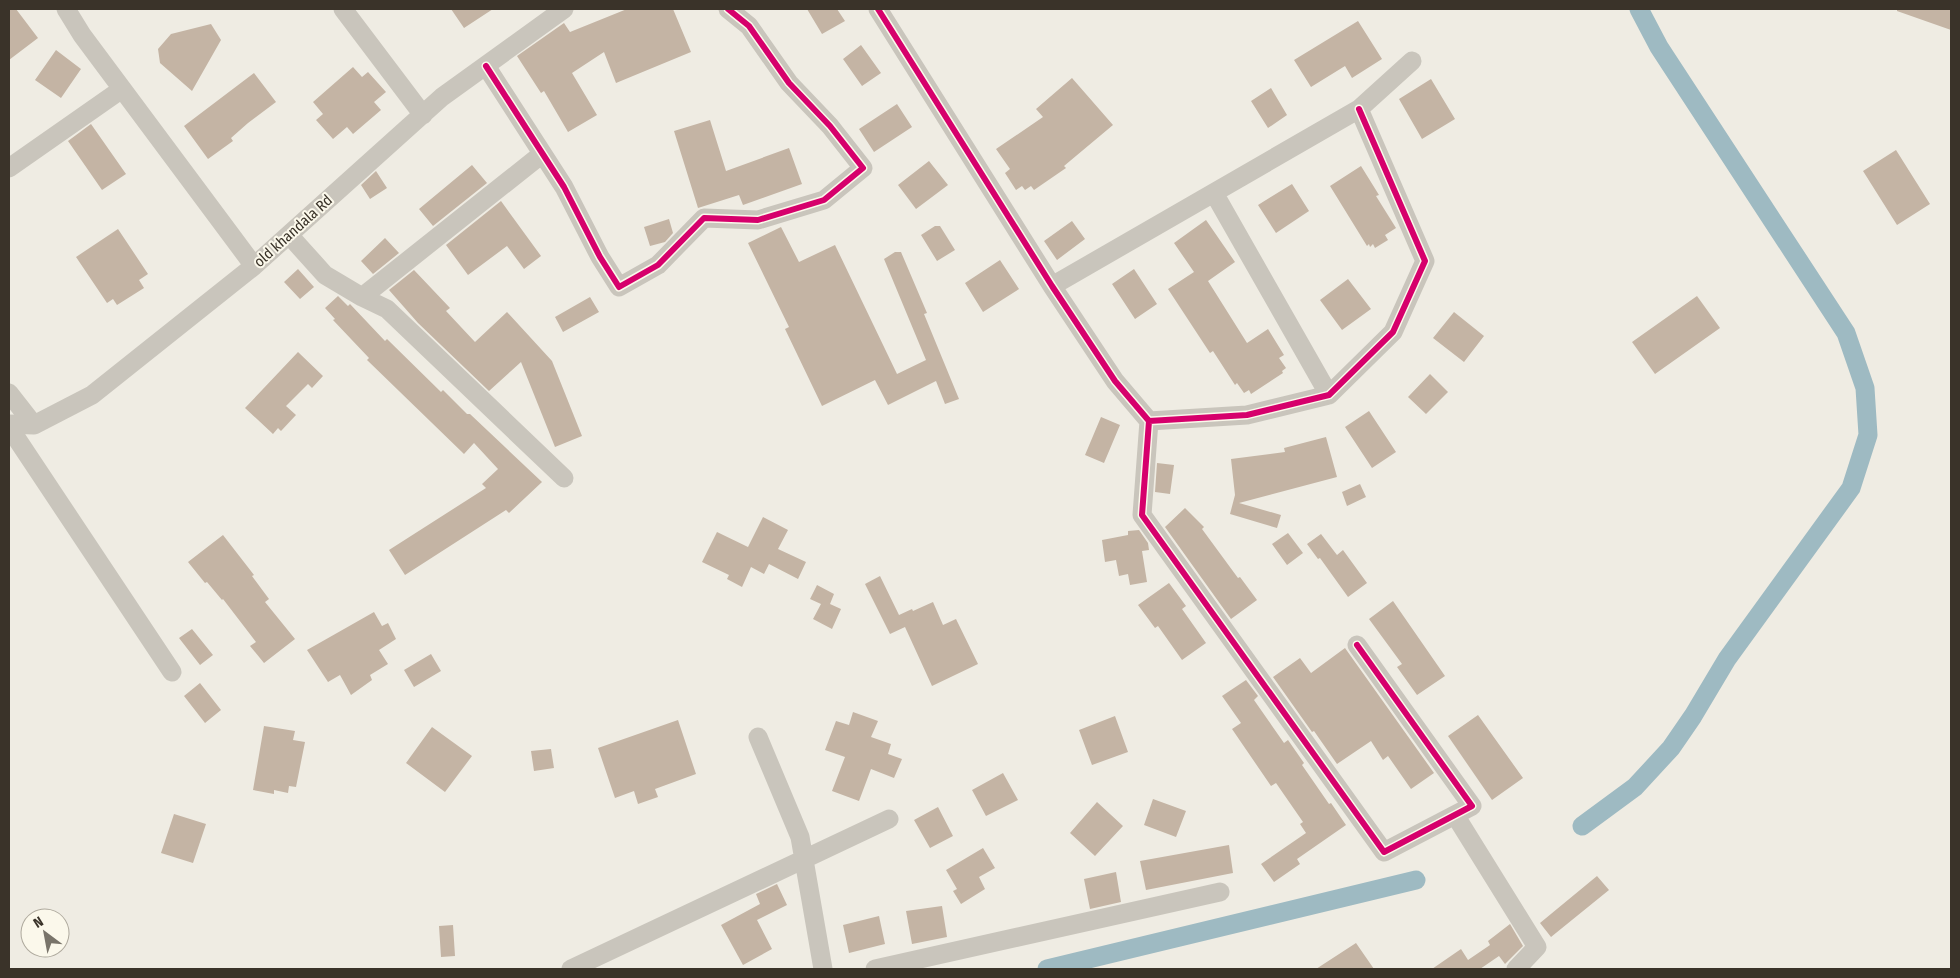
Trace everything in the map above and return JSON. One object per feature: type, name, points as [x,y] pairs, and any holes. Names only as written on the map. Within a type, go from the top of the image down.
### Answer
[{"type":"street","points":[[66,9],[82,35],[122,90],[254,266]]},
{"type":"street","points":[[343,9],[423,115]]},
{"type":"street","name":"old khandala Rd","points":[[9,425],[34,425],[92,395],[254,266],[442,97],[564,9]]},
{"type":"street","points":[[486,66],[564,187],[600,257],[619,287],[658,265],[704,218],[758,220],[824,200],[863,168],[830,126],[789,83],[749,26],[728,9]]},
{"type":"street","points":[[878,9],[1052,286],[1115,381],[1149,421],[1142,515],[1384,852],[1472,806],[1357,645]]},
{"type":"street","points":[[1052,286],[1359,109],[1412,61]]},
{"type":"street","points":[[9,168],[122,90]]},
{"type":"street","points":[[1149,421],[1247,415],[1329,395],[1393,332],[1426,261],[1359,109]]},
{"type":"street","points":[[362,297],[542,154]]},
{"type":"street","points":[[1214,193],[1329,395]]},
{"type":"street","points":[[289,235],[325,275],[387,309],[564,478]]},
{"type":"street","points":[[9,393],[34,425]]},
{"type":"street","points":[[9,425],[172,672]]},
{"type":"street","points":[[758,737],[800,837],[823,969]]},
{"type":"street","points":[[1455,815],[1537,947],[1516,969]]},
{"type":"street","points":[[571,969],[889,819]]},
{"type":"street","points":[[874,969],[1220,892]]},
{"type":"building","points":[[9,9],[16,9],[38,38],[9,60]]},
{"type":"building","points":[[451,9],[493,9],[464,28]]},
{"type":"building","points":[[627,9],[673,9],[691,52],[616,83],[604,52],[572,73],[597,115],[568,132],[544,91],[541,93],[517,56],[564,23],[570,32]]},
{"type":"building","points":[[807,9],[837,9],[845,21],[822,34]]},
{"type":"building","points":[[1897,9],[1951,9],[1951,30],[1897,11]]},
{"type":"building","points":[[1358,21],[1382,59],[1352,78],[1345,66],[1311,87],[1294,60]]},
{"type":"building","points":[[211,24],[221,40],[192,91],[160,63],[158,49],[171,34]]},
{"type":"building","points":[[861,45],[881,73],[862,86],[843,59]]},
{"type":"building","points":[[56,50],[81,69],[61,98],[35,80]]},
{"type":"building","points":[[353,67],[362,77],[368,72],[386,92],[374,102],[381,110],[353,134],[347,127],[333,139],[316,120],[323,114],[313,102]]},
{"type":"building","points":[[254,73],[276,102],[231,138],[233,141],[208,159],[184,126]]},
{"type":"building","points":[[1072,78],[1113,125],[1064,166],[1066,168],[1034,190],[1031,186],[1025,190],[1022,186],[1016,190],[1005,173],[1010,169],[996,149],[1043,117],[1036,109]]},
{"type":"building","points":[[1431,79],[1455,119],[1422,139],[1399,99]]},
{"type":"building","points":[[1271,88],[1287,115],[1268,128],[1251,101]]},
{"type":"building","points":[[897,104],[912,127],[874,152],[859,129]]},
{"type":"building","points":[[710,120],[726,171],[789,148],[802,184],[743,205],[739,195],[698,208],[674,131]]},
{"type":"building","points":[[91,124],[126,174],[102,190],[68,141]]},
{"type":"building","points":[[1896,150],[1930,204],[1897,225],[1863,171]]},
{"type":"building","points":[[929,161],[948,185],[916,209],[898,185]]},
{"type":"building","points":[[472,165],[487,183],[433,226],[419,209]]},
{"type":"building","points":[[1361,166],[1379,195],[1376,196],[1396,228],[1385,235],[1388,240],[1375,248],[1373,244],[1370,247],[1369,244],[1367,246],[1330,186]]},
{"type":"building","points":[[376,171],[387,188],[370,199],[361,185]]},
{"type":"building","points":[[1292,184],[1309,211],[1276,233],[1258,205]]},
{"type":"building","points":[[501,201],[541,256],[524,269],[507,246],[468,275],[446,245]]},
{"type":"building","points":[[669,219],[673,233],[665,242],[650,246],[644,227]]},
{"type":"building","points":[[1206,220],[1235,262],[1208,281],[1247,343],[1268,329],[1284,355],[1279,358],[1286,368],[1282,371],[1283,373],[1251,394],[1249,390],[1244,393],[1237,383],[1235,385],[1213,351],[1210,353],[1168,289],[1194,272],[1174,243]]},
{"type":"building","points":[[1072,221],[1085,239],[1057,260],[1044,241]]},
{"type":"building","points":[[935,226],[940,226],[955,250],[937,261],[921,235]]},
{"type":"building","points":[[781,227],[799,262],[835,245],[897,374],[926,360],[884,259],[895,252],[901,252],[927,313],[924,314],[959,399],[945,404],[936,381],[888,405],[875,380],[822,406],[785,329],[789,327],[748,243]]},
{"type":"building","points":[[118,229],[148,274],[139,280],[144,288],[117,305],[113,299],[107,303],[76,257]]},
{"type":"building","points":[[385,238],[399,253],[373,274],[361,261]]},
{"type":"building","points":[[1000,260],[1019,289],[983,312],[965,283]]},
{"type":"building","points":[[298,269],[314,287],[300,299],[284,282]]},
{"type":"building","points":[[1134,269],[1157,304],[1135,319],[1112,284]]},
{"type":"building","points":[[414,270],[450,308],[446,311],[475,342],[507,312],[552,361],[582,436],[555,447],[521,362],[489,391],[418,323],[389,290]]},
{"type":"building","points":[[1348,279],[1371,309],[1342,330],[1320,300]]},
{"type":"building","points":[[338,296],[348,306],[350,304],[385,341],[387,339],[441,392],[443,390],[467,414],[470,414],[542,482],[509,513],[506,510],[405,575],[389,550],[486,488],[482,484],[498,469],[474,443],[464,454],[367,360],[369,358],[333,320],[335,319],[325,308]]},
{"type":"building","points":[[1697,296],[1720,328],[1655,374],[1632,342]]},
{"type":"building","points":[[590,297],[599,312],[563,332],[555,317]]},
{"type":"building","points":[[1454,312],[1484,336],[1464,362],[1433,338]]},
{"type":"building","points":[[298,352],[323,376],[312,388],[308,384],[286,406],[296,415],[281,431],[278,428],[273,434],[245,408]]},
{"type":"building","points":[[1430,374],[1448,392],[1426,414],[1408,397]]},
{"type":"building","points":[[1369,411],[1396,452],[1372,468],[1345,427]]},
{"type":"building","points":[[1101,417],[1120,425],[1104,463],[1085,455]]},
{"type":"building","points":[[1326,437],[1337,477],[1239,503],[1281,515],[1277,528],[1230,514],[1235,495],[1231,459],[1285,452],[1284,448]]},
{"type":"building","points":[[1157,463],[1174,465],[1170,494],[1155,492]]},
{"type":"building","points":[[1360,484],[1366,497],[1347,506],[1342,492]]},
{"type":"building","points":[[1185,508],[1204,527],[1202,529],[1238,578],[1240,577],[1257,600],[1231,619],[1165,527]]},
{"type":"building","points":[[763,517],[788,530],[778,549],[806,562],[798,579],[769,564],[764,574],[751,567],[742,587],[727,579],[729,575],[702,562],[717,532],[748,547]]},
{"type":"building","points":[[1139,530],[1148,543],[1149,550],[1142,551],[1147,582],[1130,585],[1128,574],[1119,576],[1116,560],[1105,562],[1102,540],[1128,535],[1128,531]]},
{"type":"building","points":[[1288,533],[1303,553],[1287,565],[1272,544]]},
{"type":"building","points":[[1321,534],[1337,555],[1343,550],[1367,583],[1348,597],[1320,558],[1318,559],[1307,544]]},
{"type":"building","points":[[223,535],[254,575],[252,576],[269,599],[265,602],[295,639],[264,663],[250,646],[256,642],[223,599],[207,582],[205,583],[188,562]]},
{"type":"building","points":[[880,576],[899,615],[933,602],[943,625],[956,619],[978,664],[932,686],[905,627],[890,634],[865,584]]},
{"type":"building","points":[[1169,583],[1186,606],[1182,609],[1206,643],[1182,660],[1158,626],[1155,628],[1138,605]]},
{"type":"building","points":[[817,585],[834,594],[830,604],[841,609],[832,629],[813,619],[821,604],[810,599]]},
{"type":"building","points":[[1393,601],[1445,676],[1417,695],[1397,667],[1402,664],[1369,619]]},
{"type":"building","points":[[374,612],[382,626],[388,623],[396,639],[379,650],[388,664],[370,675],[372,680],[351,695],[340,675],[328,682],[307,650]]},
{"type":"building","points":[[192,629],[213,655],[200,665],[179,638]]},
{"type":"building","points":[[1345,648],[1434,773],[1411,789],[1388,756],[1383,760],[1371,741],[1337,764],[1273,677],[1300,658],[1311,673]]},
{"type":"building","points":[[431,654],[441,671],[414,687],[404,670]]},
{"type":"building","points":[[1246,680],[1258,696],[1254,700],[1284,743],[1288,740],[1304,763],[1302,765],[1346,825],[1297,859],[1300,864],[1274,882],[1261,864],[1306,833],[1300,824],[1303,822],[1276,783],[1271,786],[1232,729],[1241,723],[1222,696]]},
{"type":"building","points":[[200,683],[221,710],[205,723],[184,696]]},
{"type":"building","points":[[853,712],[878,721],[871,737],[891,744],[888,754],[902,759],[894,778],[871,769],[859,801],[832,791],[845,757],[825,750],[836,721],[849,725]]},
{"type":"building","points":[[1478,715],[1523,778],[1492,800],[1448,736]]},
{"type":"building","points":[[1115,716],[1128,752],[1092,765],[1079,730]]},
{"type":"building","points":[[678,720],[696,774],[655,789],[658,797],[638,804],[634,791],[615,798],[598,748]]},
{"type":"building","points":[[264,726],[295,731],[293,740],[305,742],[296,787],[289,786],[288,793],[274,790],[274,794],[253,790]]},
{"type":"building","points":[[432,727],[472,756],[445,792],[406,763]]},
{"type":"building","points":[[551,749],[554,768],[534,771],[531,751]]},
{"type":"building","points":[[1003,773],[1018,800],[986,816],[972,790]]},
{"type":"building","points":[[1153,799],[1186,811],[1176,837],[1144,825]]},
{"type":"building","points":[[1097,802],[1123,826],[1095,856],[1070,833]]},
{"type":"building","points":[[938,807],[953,836],[930,848],[914,820]]},
{"type":"building","points":[[174,814],[206,824],[193,863],[161,853]]},
{"type":"building","points":[[1229,845],[1233,873],[1146,890],[1140,861]]},
{"type":"building","points":[[983,848],[995,868],[979,877],[985,889],[961,904],[953,891],[957,889],[946,870]]},
{"type":"building","points":[[1116,872],[1121,902],[1090,909],[1084,879]]},
{"type":"building","points":[[1597,876],[1609,890],[1551,937],[1540,923]]},
{"type":"building","points":[[777,884],[787,905],[757,920],[772,949],[743,965],[721,925],[760,904],[756,894]]},
{"type":"building","points":[[942,906],[947,937],[912,944],[906,911]]},
{"type":"building","points":[[879,916],[885,944],[849,953],[843,925]]},
{"type":"building","points":[[1510,924],[1523,946],[1505,964],[1499,956],[1480,969],[1432,969],[1461,949],[1468,960],[1490,945],[1488,941]]},
{"type":"building","points":[[453,925],[455,956],[441,957],[439,926]]},
{"type":"building","points":[[1356,943],[1374,969],[1316,969]]},
{"type":"waterway","points":[[1582,826],[1635,787],[1671,748],[1693,716],[1727,659],[1851,488],[1868,435],[1865,388],[1846,333],[1659,47],[1639,9]]},
{"type":"waterway","points":[[1047,969],[1416,880]]},
{"type":"cycle path","points":[[486,66],[564,187],[600,257],[619,287],[658,265],[704,218],[758,220],[824,200],[863,168],[830,126],[789,83],[749,26],[728,9]]},
{"type":"cycle path","points":[[878,9],[1052,286],[1115,381],[1149,421],[1247,415],[1329,395],[1393,332],[1425,261],[1359,109]]},
{"type":"cycle path","points":[[1149,421],[1142,515],[1384,852],[1472,806],[1357,645]]}]
